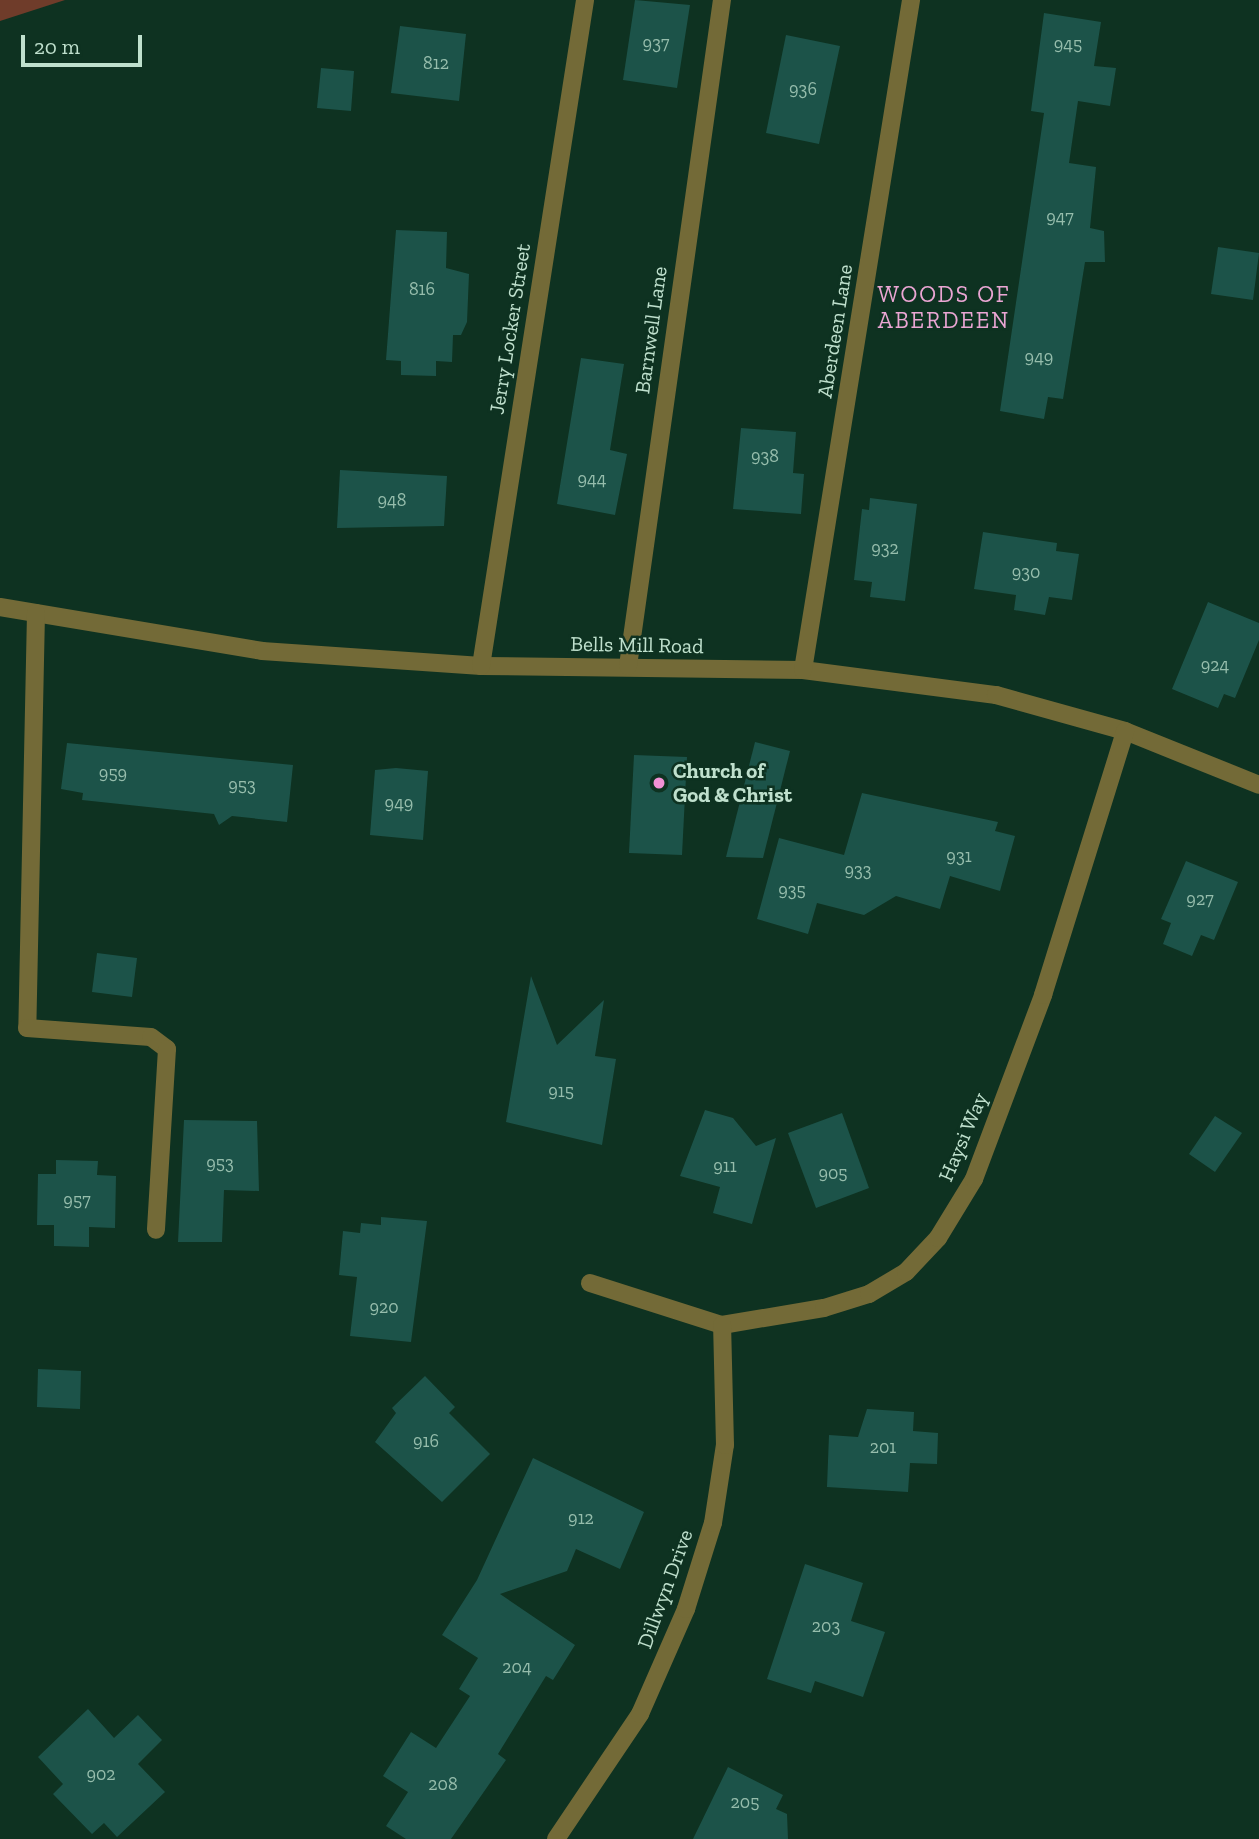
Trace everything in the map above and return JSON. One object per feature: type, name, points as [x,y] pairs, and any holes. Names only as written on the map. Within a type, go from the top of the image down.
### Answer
[{"type":"street","name":"Jerry Locker Street","points":[[481,666],[585,0]]},
{"type":"street","name":"Barnwell Lane","points":[[628,666],[722,0]]},
{"type":"street","name":"Aberdeen Lane","points":[[803,670],[911,0]]},
{"type":"street","name":"Bells Mill Road","points":[[0,607],[262,651],[481,666],[803,670],[996,695],[1125,731],[1259,785]]},
{"type":"street","points":[[36,613],[27,1028],[151,1037],[167,1049],[156,1230]]},
{"type":"street","name":"Haysi Way","points":[[590,1283],[722,1325],[869,1294],[906,1272],[938,1238],[974,1179],[1038,1007],[1125,731]]},
{"type":"street","name":"Dillwyn Drive","points":[[556,1839],[640,1714],[686,1609],[713,1522],[725,1445],[722,1325]]},
{"type":"shaded area","points":[[0,0],[65,0],[0,21]]},
{"type":"building","points":[[635,0],[690,5],[677,88],[623,80]]},
{"type":"building","points":[[1044,13],[1101,22],[1094,66],[1116,68],[1110,106],[1078,101],[1069,163],[1096,167],[1090,228],[1104,231],[1105,262],[1085,262],[1063,399],[1048,397],[1044,419],[1000,411],[1044,113],[1031,111]]},
{"type":"building","points":[[400,26],[466,34],[459,101],[391,93]]},
{"type":"building","points":[[786,35],[840,46],[819,144],[766,133]]},
{"type":"building","points":[[321,68],[354,71],[351,111],[317,108]]},
{"type":"building","points":[[396,230],[447,232],[446,268],[469,274],[467,322],[461,335],[453,335],[452,362],[436,361],[436,376],[401,375],[401,361],[386,360]]},
{"type":"building","points":[[1218,247],[1259,253],[1253,300],[1211,294]]},
{"type":"building","points":[[581,358],[624,364],[610,450],[627,454],[615,515],[557,504]]},
{"type":"building","points":[[741,428],[796,432],[793,473],[804,474],[801,514],[733,509]]},
{"type":"building","points":[[340,470],[447,476],[444,526],[337,528]]},
{"type":"building","points":[[870,498],[917,504],[905,601],[870,597],[872,582],[854,580],[862,509],[869,510]]},
{"type":"building","points":[[983,532],[1057,543],[1056,551],[1079,554],[1072,600],[1049,597],[1045,615],[1014,610],[1016,595],[974,589]]},
{"type":"building","points":[[1208,602],[1259,623],[1259,640],[1235,698],[1224,694],[1218,708],[1172,689]]},
{"type":"building","points":[[755,742],[790,751],[763,858],[726,857]]},
{"type":"building","points":[[67,743],[293,765],[287,822],[232,816],[219,825],[214,814],[82,800],[83,793],[61,789]]},
{"type":"building","name":"Church of God & Christ","points":[[634,755],[687,757],[682,855],[629,853]]},
{"type":"building","points":[[396,768],[428,771],[423,840],[370,835],[375,770]]},
{"type":"building","points":[[862,793],[998,822],[995,831],[1015,836],[1000,891],[950,876],[940,909],[896,896],[864,915],[817,903],[808,934],[757,919],[779,838],[844,855]]},
{"type":"building","points":[[1186,861],[1238,882],[1214,940],[1201,935],[1192,956],[1163,944],[1171,923],[1161,919]]},
{"type":"building","points":[[97,953],[137,958],[132,997],[92,992]]},
{"type":"building","points":[[531,976],[557,1045],[604,1000],[595,1056],[616,1059],[602,1145],[506,1122]]},
{"type":"building","points":[[705,1110],[733,1118],[756,1146],[776,1138],[752,1224],[713,1213],[720,1187],[680,1176]]},
{"type":"building","points":[[842,1113],[869,1188],[816,1208],[788,1133]]},
{"type":"building","points":[[1215,1116],[1242,1133],[1215,1172],[1189,1154]]},
{"type":"building","points":[[184,1120],[257,1121],[259,1191],[224,1190],[222,1242],[178,1242]]},
{"type":"building","points":[[56,1160],[98,1161],[97,1175],[116,1176],[115,1228],[89,1227],[89,1247],[54,1246],[54,1225],[37,1225],[38,1174],[56,1174]]},
{"type":"building","points":[[381,1217],[427,1221],[411,1342],[350,1336],[357,1277],[339,1275],[343,1231],[360,1233],[361,1223],[381,1225]]},
{"type":"building","points":[[38,1369],[81,1371],[80,1409],[37,1407]]},
{"type":"building","points":[[425,1376],[455,1407],[449,1413],[490,1454],[442,1502],[375,1442],[396,1413],[392,1408]]},
{"type":"building","points":[[867,1409],[914,1412],[913,1431],[938,1433],[937,1464],[910,1463],[908,1492],[827,1487],[829,1435],[858,1437]]},
{"type":"building","points":[[533,1458],[644,1512],[620,1569],[576,1549],[567,1571],[500,1594],[575,1645],[553,1680],[546,1676],[498,1754],[506,1760],[451,1839],[406,1839],[386,1826],[408,1792],[383,1776],[411,1732],[436,1748],[470,1696],[459,1689],[478,1658],[442,1635],[477,1580]]},
{"type":"building","points":[[805,1564],[863,1583],[851,1621],[885,1632],[863,1697],[815,1681],[811,1693],[767,1679]]},
{"type":"building","points":[[88,1709],[114,1738],[138,1715],[162,1740],[138,1764],[165,1792],[117,1837],[104,1823],[92,1834],[53,1794],[63,1784],[38,1757]]},
{"type":"building","points":[[728,1767],[783,1795],[776,1809],[787,1814],[788,1839],[693,1839]]},
{"type":"place","name":"Church of God & Christ","points":[[659,783]]},
{"type":"district","name":"WOODS OF ABERDEEN","points":[[944,307]]}]
